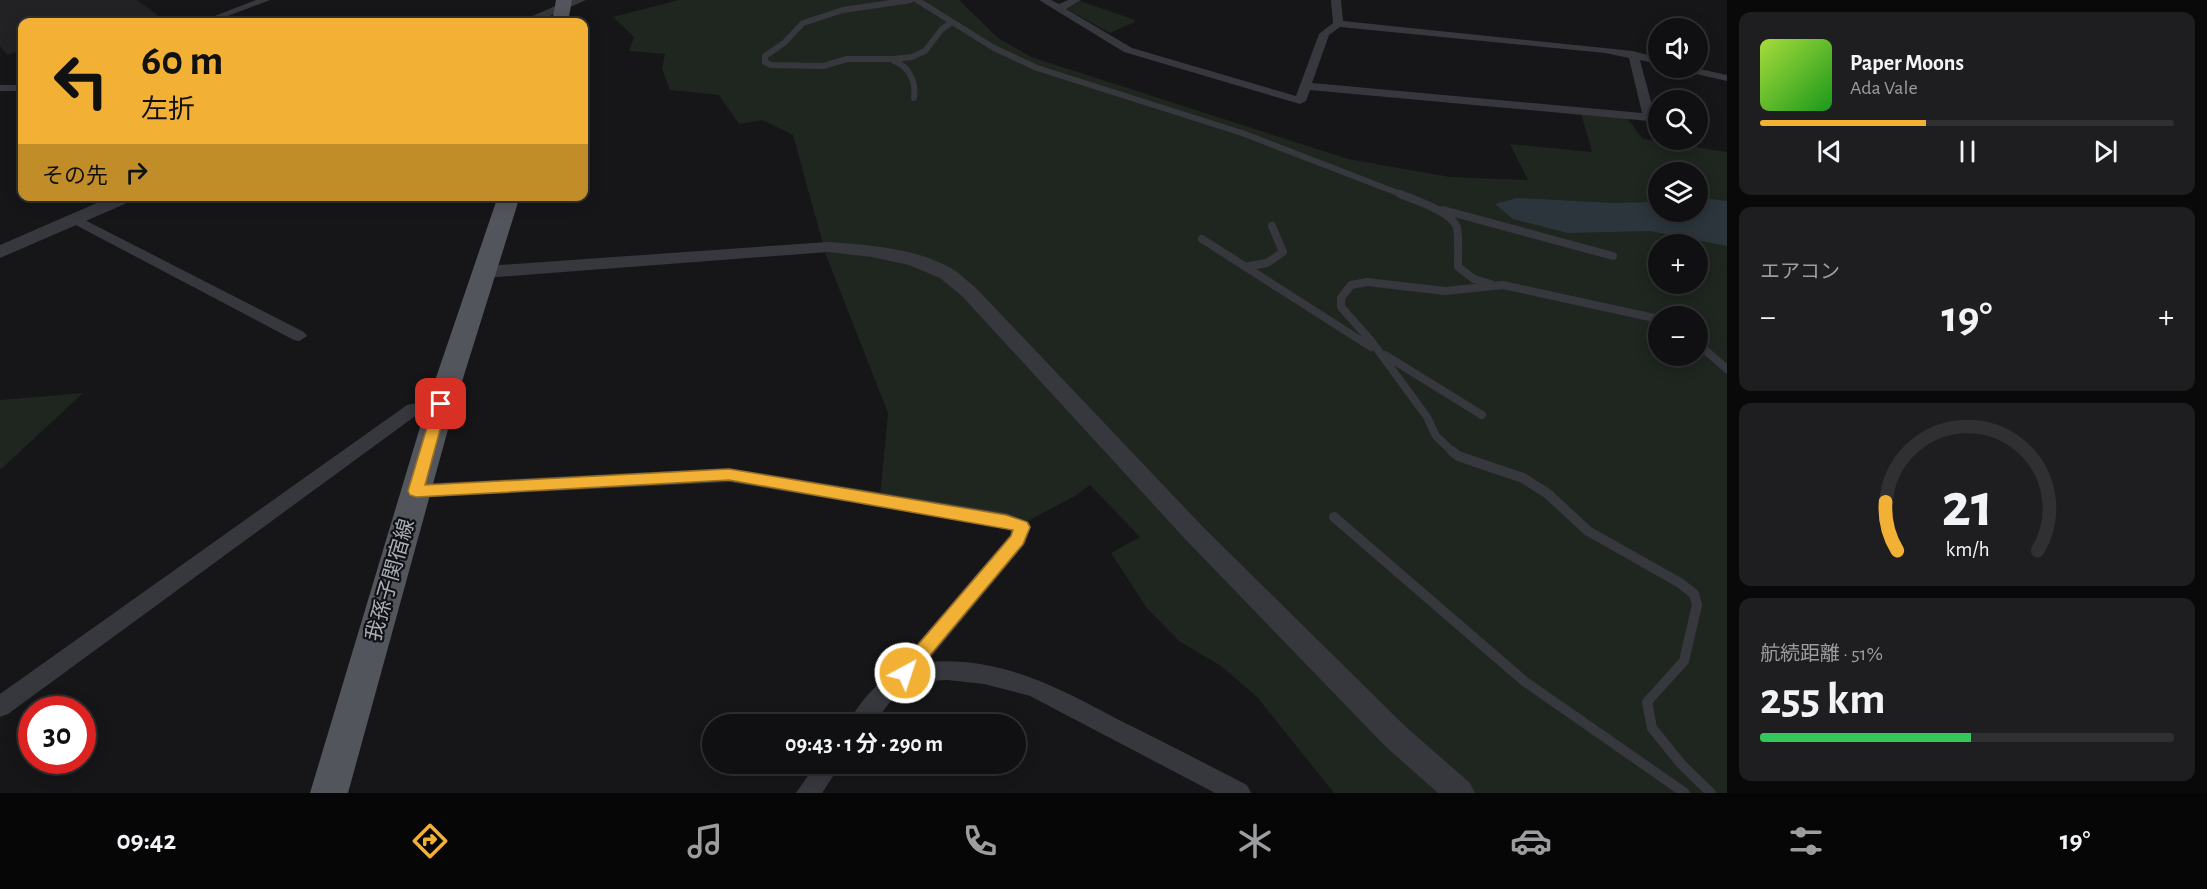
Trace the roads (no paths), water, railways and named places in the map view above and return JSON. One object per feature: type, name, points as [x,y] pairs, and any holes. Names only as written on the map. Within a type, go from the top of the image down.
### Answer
[{"type":"main road","name":"我孫子関宿線","points":[[329,793],[441,404],[507,201]]},
{"type":"street","points":[[215,18],[265,0]]},
{"type":"street","points":[[538,18],[562,10],[580,0]]},
{"type":"street","points":[[1044,0],[1128,51],[1300,100],[1324,34],[1338,24],[1633,54],[1648,58]]},
{"type":"street","points":[[1059,8],[1076,0]]},
{"type":"street","points":[[1336,0],[1338,24]]},
{"type":"street","points":[[1306,86],[1648,117],[1633,54]]},
{"type":"street","points":[[1708,74],[1727,78]]},
{"type":"street","points":[[0,88],[18,88]]},
{"type":"street","points":[[0,252],[116,201]]},
{"type":"street","points":[[75,219],[299,336]]},
{"type":"street","points":[[485,272],[828,247],[870,251],[905,258],[945,272],[969,292],[1196,534],[1396,737],[1460,793]]},
{"type":"street","points":[[0,707],[413,409],[441,404]]},
{"type":"street","points":[[416,491],[729,475],[1006,521],[1022,527],[1018,539],[868,714]]},
{"type":"street","points":[[905,673],[947,670],[984,674],[1034,687],[1239,793]]},
{"type":"street","points":[[808,793],[822,774]]},
{"type":"lane","points":[[910,0],[843,10],[802,23],[784,44],[765,56],[765,62],[771,65],[825,65],[847,59],[890,60],[920,54],[929,47],[939,30],[952,22]]},
{"type":"lane","points":[[917,0],[994,48],[1037,68],[1242,133],[1279,149],[1366,179],[1446,215],[1454,221],[1457,229],[1458,267],[1474,279],[1648,316]]},
{"type":"lane","points":[[890,60],[906,67],[913,82],[914,99]]},
{"type":"lane","points":[[1428,207],[1613,256]]},
{"type":"lane","points":[[1457,229],[1466,224],[1485,221]]},
{"type":"lane","points":[[1248,266],[1265,265],[1275,261],[1283,252],[1272,226]]},
{"type":"lane","points":[[1202,239],[1482,415]]},
{"type":"lane","points":[[1497,285],[1445,291],[1367,282],[1351,285],[1341,298],[1341,307],[1380,352],[1427,417],[1436,436],[1458,456],[1523,478],[1548,494],[1588,531],[1680,583],[1694,594],[1697,605],[1684,661],[1647,702],[1652,728],[1682,765],[1711,793]]},
{"type":"lane","points":[[1708,353],[1727,369]]},
{"type":"lane","points":[[1334,517],[1524,681],[1595,733],[1659,773],[1685,793]]}]
